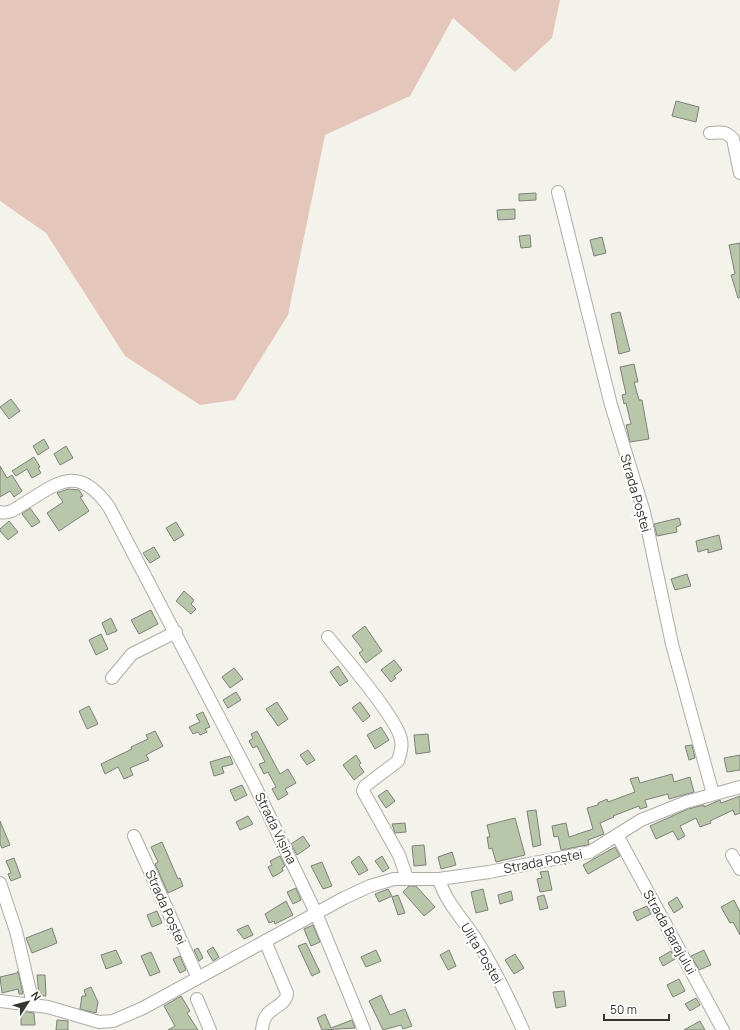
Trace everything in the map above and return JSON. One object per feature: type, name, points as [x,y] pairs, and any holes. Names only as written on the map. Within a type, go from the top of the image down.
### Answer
[{"type":"street","points":[[710,133],[723,132],[730,135],[733,139],[740,172]]},
{"type":"street","name":"Strada Poștei","points":[[558,192],[611,405],[644,512],[672,644],[713,794]]},
{"type":"street","name":"Strada Vișina","points":[[0,512],[12,511],[66,480],[78,481],[91,488],[104,499],[117,519],[254,784],[316,913],[364,1030]]},
{"type":"street","points":[[112,678],[132,654],[176,632]]},
{"type":"street","points":[[328,637],[376,697],[399,731],[402,740],[398,761],[364,786],[363,791],[399,855],[407,878]]},
{"type":"street","name":"Strada Poștei","points":[[0,1001],[33,1004],[98,1026],[125,1016],[198,978],[316,913],[370,886],[407,878],[439,879],[489,872],[575,856],[600,847],[617,834],[658,812],[740,787]]},
{"type":"street","name":"Strada Barajului","points":[[617,834],[722,1030]]},
{"type":"street","name":"Strada Poștei","points":[[134,836],[198,978]]},
{"type":"street","points":[[732,855],[740,869]]},
{"type":"street","name":"Ulița Poștei","points":[[439,879],[448,900],[479,943],[523,1030]]},
{"type":"street","points":[[0,883],[16,931],[33,1004]]},
{"type":"street","points":[[262,1030],[266,1015],[285,1000],[287,993],[265,941]]},
{"type":"street","points":[[197,999],[210,1030]]},
{"type":"shaded area","points":[[0,0],[560,0],[552,38],[515,72],[453,18],[410,96],[325,135],[288,315],[235,400],[200,405],[125,356],[46,233],[0,201]]},
{"type":"building","points":[[676,101],[699,107],[696,122],[672,116]]},
{"type":"building","points":[[536,193],[536,200],[519,201],[519,194]]},
{"type":"building","points":[[515,209],[515,219],[498,220],[497,210]]},
{"type":"building","points":[[530,235],[531,247],[521,248],[519,236]]},
{"type":"building","points":[[602,237],[606,253],[594,256],[590,240]]},
{"type":"building","points":[[740,243],[740,298],[738,298],[731,275],[735,274],[729,245]]},
{"type":"building","points":[[620,312],[630,351],[619,354],[611,314]]},
{"type":"building","points":[[634,364],[638,382],[634,382],[639,400],[642,400],[649,439],[630,442],[626,425],[631,424],[626,403],[624,404],[622,395],[626,394],[620,367]]},
{"type":"building","points":[[11,399],[20,411],[9,419],[0,407]]},
{"type":"building","points":[[44,439],[49,448],[38,455],[33,446]]},
{"type":"building","points":[[66,446],[73,458],[60,465],[54,454]]},
{"type":"building","points":[[34,457],[40,467],[38,468],[41,473],[32,478],[27,469],[16,476],[12,471]]},
{"type":"building","points":[[0,466],[7,478],[12,475],[22,491],[14,497],[10,491],[0,497]]},
{"type":"building","points":[[68,489],[79,490],[83,496],[80,497],[89,511],[59,531],[47,513],[63,502],[57,493]]},
{"type":"building","points":[[30,508],[40,522],[32,527],[22,514]]},
{"type":"building","points":[[679,518],[681,525],[676,527],[677,532],[657,536],[654,524]]},
{"type":"building","points":[[9,521],[18,532],[8,540],[0,529]]},
{"type":"building","points":[[176,522],[184,535],[174,541],[166,528]]},
{"type":"building","points":[[719,535],[722,549],[708,553],[708,549],[698,552],[696,541]]},
{"type":"building","points":[[154,547],[160,557],[150,563],[143,553]]},
{"type":"building","points":[[687,574],[691,586],[675,590],[671,579]]},
{"type":"building","points":[[184,591],[194,600],[191,604],[196,609],[191,614],[176,601]]},
{"type":"building","points":[[151,610],[158,624],[139,634],[131,620]]},
{"type":"building","points":[[111,618],[117,631],[107,635],[102,623]]},
{"type":"building","points":[[365,626],[382,651],[366,663],[359,653],[363,650],[352,636]]},
{"type":"building","points":[[101,634],[108,649],[96,655],[89,640]]},
{"type":"building","points":[[394,660],[402,670],[394,676],[396,678],[391,682],[381,670]]},
{"type":"building","points":[[338,666],[348,681],[340,686],[330,672]]},
{"type":"building","points":[[234,668],[243,679],[230,688],[222,677]]},
{"type":"building","points":[[236,692],[241,700],[228,708],[223,700]]},
{"type":"building","points":[[277,702],[288,719],[278,726],[266,709]]},
{"type":"building","points":[[360,702],[370,716],[363,722],[352,708]]},
{"type":"building","points":[[89,706],[98,724],[87,729],[79,711]]},
{"type":"building","points":[[203,712],[210,727],[205,729],[207,732],[200,735],[198,732],[193,734],[189,727],[200,722],[196,715]]},
{"type":"building","points":[[381,727],[389,740],[375,749],[367,735]]},
{"type":"building","points":[[155,731],[163,746],[146,755],[149,760],[130,768],[133,775],[124,779],[118,767],[105,774],[101,764],[132,749],[131,747],[148,739],[146,735]]},
{"type":"building","points":[[257,731],[280,774],[288,769],[296,783],[285,789],[288,794],[278,800],[272,789],[276,787],[268,772],[264,774],[259,764],[265,762],[257,746],[253,748],[249,741],[253,738],[251,734]]},
{"type":"building","points":[[428,734],[430,752],[416,754],[414,735]]},
{"type":"building","points":[[692,745],[695,758],[689,760],[685,746]]},
{"type":"building","points":[[308,750],[315,760],[307,765],[300,755]]},
{"type":"building","points":[[356,755],[361,763],[359,765],[364,772],[354,780],[343,765]]},
{"type":"building","points":[[740,755],[740,770],[727,772],[724,758]]},
{"type":"building","points":[[230,756],[233,764],[222,767],[224,773],[214,776],[210,762]]},
{"type":"building","points":[[672,774],[674,782],[690,777],[694,792],[669,799],[668,794],[645,800],[647,807],[640,809],[639,806],[613,816],[614,817],[600,823],[604,834],[588,840],[589,844],[561,850],[558,836],[554,837],[552,826],[566,823],[569,837],[593,829],[587,808],[598,805],[598,803],[607,799],[608,802],[635,792],[630,779],[638,777],[640,783]]},
{"type":"building","points":[[242,785],[247,795],[235,801],[230,790]]},
{"type":"building","points":[[387,790],[395,801],[386,808],[378,796]]},
{"type":"building","points":[[740,796],[740,813],[735,815],[733,810],[710,821],[711,823],[700,827],[696,818],[680,826],[685,836],[678,840],[673,831],[656,839],[650,826],[688,809],[704,805],[704,807],[720,800],[721,803]]},
{"type":"building","points":[[536,810],[541,845],[533,847],[527,811]]},
{"type":"building","points":[[248,816],[253,824],[240,830],[236,822]]},
{"type":"building","points":[[515,818],[525,855],[496,862],[492,848],[489,849],[487,837],[490,837],[487,825]]},
{"type":"building","points":[[0,821],[10,845],[2,848],[0,844]]},
{"type":"building","points":[[405,823],[406,832],[395,833],[392,824]]},
{"type":"building","points":[[303,836],[310,846],[297,855],[291,844]]},
{"type":"building","points":[[162,842],[178,879],[180,878],[183,886],[168,893],[155,864],[158,862],[151,847]]},
{"type":"building","points":[[424,845],[426,865],[414,866],[412,846]]},
{"type":"building","points":[[615,847],[620,856],[588,874],[583,865]]},
{"type":"building","points":[[452,852],[456,865],[441,869],[438,857]]},
{"type":"building","points":[[280,856],[285,866],[282,868],[283,871],[273,877],[268,867],[272,865],[270,861]]},
{"type":"building","points":[[359,856],[368,870],[359,875],[351,862]]},
{"type":"building","points":[[382,856],[389,868],[383,872],[375,861]]},
{"type":"building","points":[[14,858],[21,877],[11,881],[8,874],[11,873],[6,861]]},
{"type":"building","points":[[322,862],[332,886],[323,889],[311,866]]},
{"type":"building","points":[[548,871],[552,890],[540,892],[537,879],[542,878],[540,872]]},
{"type":"building","points":[[409,886],[416,886],[435,907],[424,916],[403,892]]},
{"type":"building","points":[[296,888],[301,900],[293,904],[287,892]]},
{"type":"building","points":[[388,889],[392,896],[379,902],[375,894]]},
{"type":"building","points":[[483,889],[488,910],[476,913],[471,892]]},
{"type":"building","points":[[511,891],[513,900],[500,904],[498,895]]},
{"type":"building","points":[[398,895],[405,913],[398,915],[392,897]]},
{"type":"building","points":[[544,895],[548,908],[540,910],[537,897]]},
{"type":"building","points":[[677,897],[683,907],[674,913],[668,903]]},
{"type":"building","points":[[734,900],[740,912],[740,935],[733,922],[730,923],[721,907]]},
{"type":"building","points":[[286,901],[293,915],[275,924],[274,921],[269,923],[265,914]]},
{"type":"building","points":[[647,906],[651,914],[637,921],[633,912]]},
{"type":"building","points":[[157,911],[162,923],[152,927],[147,915]]},
{"type":"building","points":[[248,925],[253,935],[244,939],[237,930]]},
{"type":"building","points":[[313,925],[320,942],[311,946],[304,929]]},
{"type":"building","points":[[52,928],[57,943],[32,953],[26,938]]},
{"type":"building","points":[[306,943],[320,972],[312,976],[298,946]]},
{"type":"building","points":[[213,947],[219,957],[213,961],[207,951]]},
{"type":"building","points":[[198,948],[203,958],[199,961],[194,950]]},
{"type":"building","points":[[116,950],[122,963],[106,969],[101,955]]},
{"type":"building","points":[[376,950],[381,961],[366,967],[361,957]]},
{"type":"building","points":[[449,950],[456,966],[448,970],[440,955]]},
{"type":"building","points":[[704,950],[711,965],[699,970],[691,956]]},
{"type":"building","points":[[671,951],[675,959],[663,966],[659,958]]},
{"type":"building","points":[[151,952],[160,972],[150,976],[141,956]]},
{"type":"building","points":[[515,954],[524,968],[514,974],[505,960]]},
{"type":"building","points":[[180,956],[186,970],[180,973],[173,959]]},
{"type":"building","points":[[18,971],[23,994],[19,994],[18,989],[2,993],[0,977],[17,973]]},
{"type":"building","points":[[37,975],[45,975],[46,996],[39,996]]},
{"type":"building","points":[[679,979],[685,991],[673,997],[667,985]]},
{"type":"building","points":[[91,987],[98,1002],[96,1013],[80,1009],[82,996],[86,996],[84,990]]},
{"type":"building","points":[[564,991],[566,1006],[556,1008],[553,992]]},
{"type":"building","points":[[381,995],[390,1015],[405,1009],[412,1026],[403,1029],[401,1025],[383,1030],[369,1001]]},
{"type":"building","points":[[181,996],[190,1011],[187,1013],[198,1030],[168,1030],[175,1026],[164,1006]]},
{"type":"building","points":[[696,998],[700,1005],[690,1011],[685,1004]]},
{"type":"building","points":[[21,1011],[34,1013],[35,1025],[21,1025]]},
{"type":"building","points":[[325,1014],[331,1028],[352,1020],[355,1028],[322,1030],[317,1018]]},
{"type":"building","points":[[57,1020],[68,1021],[68,1030],[56,1030]]},
{"type":"building","points":[[700,1021],[705,1030],[684,1030]]}]
